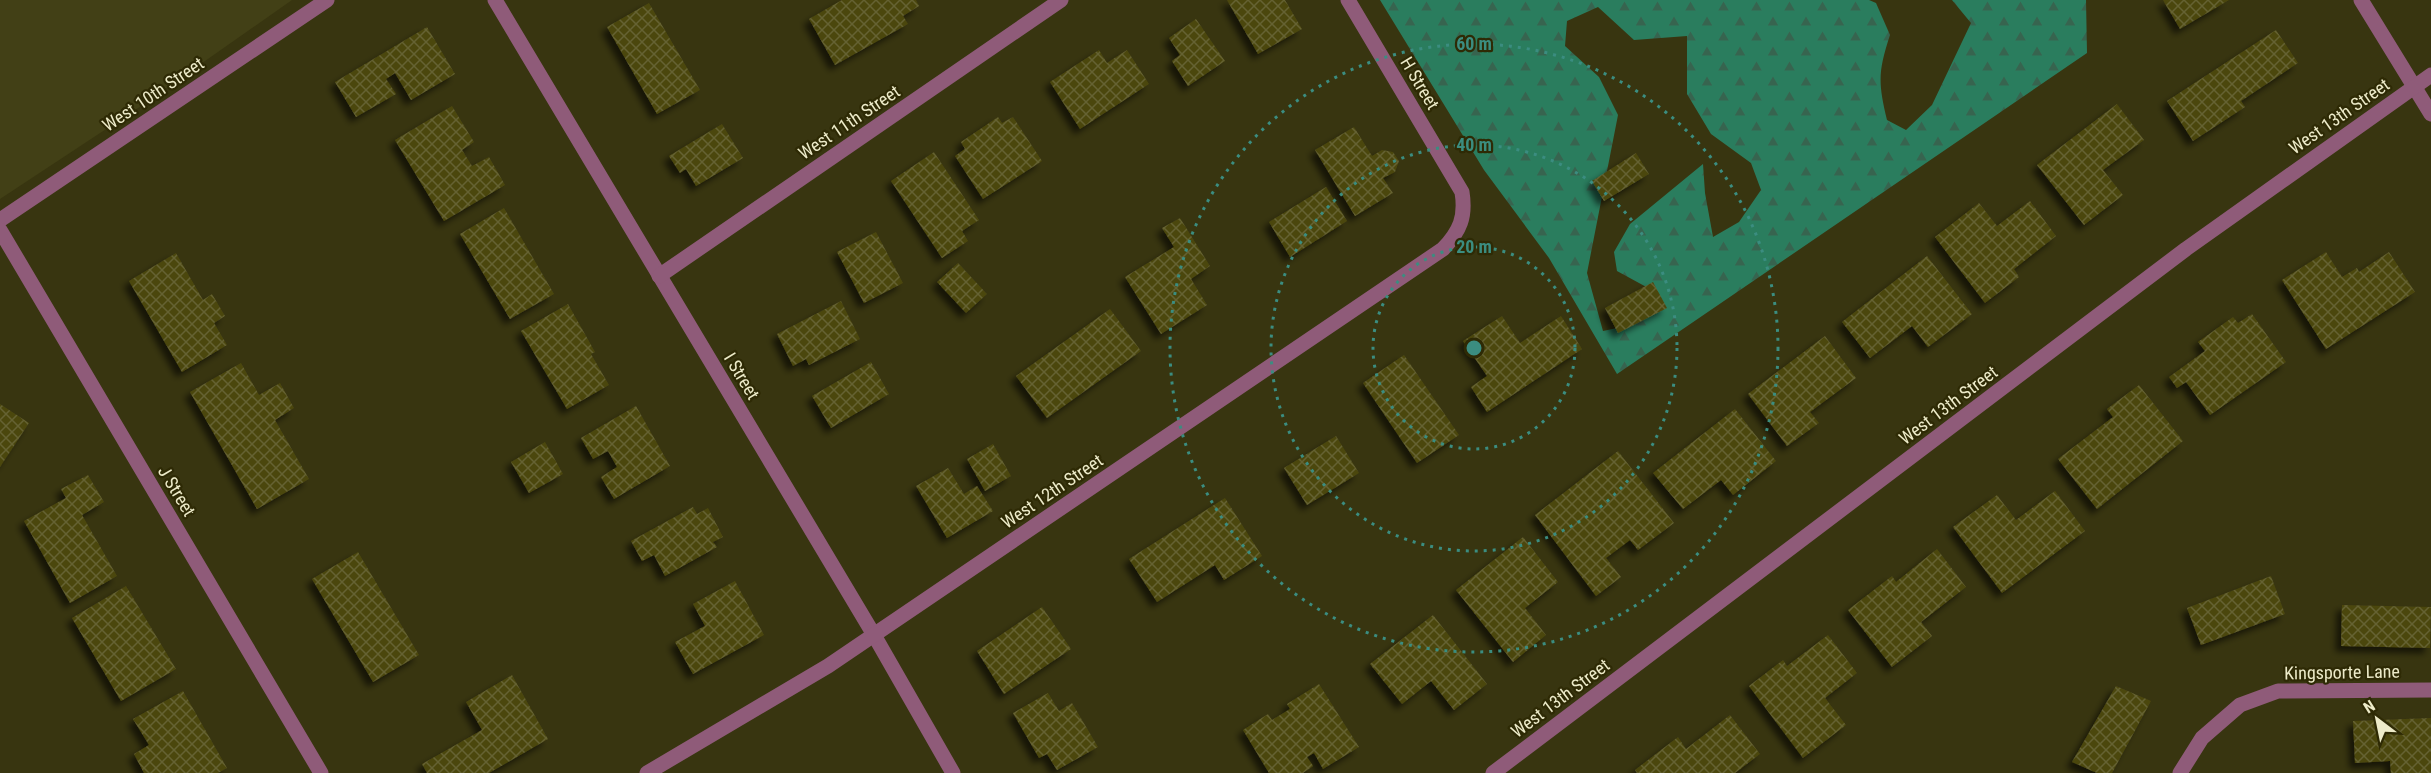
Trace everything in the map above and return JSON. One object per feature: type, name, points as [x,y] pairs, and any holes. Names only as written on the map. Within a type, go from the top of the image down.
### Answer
[{"type":"street","name":"West 10th Street","points":[[0,220],[327,0]]},
{"type":"street","name":"I Street","points":[[495,0],[874,634],[953,773]]},
{"type":"street","name":"West 11th Street","points":[[659,276],[1061,0]]},
{"type":"street","name":"H Street","points":[[1348,0],[1462,192],[1463,221]]},
{"type":"street","points":[[2361,0],[2431,114]]},
{"type":"street","name":"West 13th Street","points":[[1493,773],[2186,249],[2431,75]]},
{"type":"street","name":"West 12th Street","points":[[646,773],[828,666],[1443,249],[1455,236],[1463,221]]},
{"type":"street","name":"J Street","points":[[0,230],[321,773]]},
{"type":"street","name":"Kingsporte Lane","points":[[2180,773],[2202,738],[2240,705],[2278,691],[2431,690]]},
{"type":"shaded area","points":[[0,0],[292,0],[138,108],[0,199]]},
{"type":"green space","points":[[1380,0],[1869,0],[1876,3],[1890,35],[1881,68],[1882,96],[1887,120],[1906,130],[1932,105],[1971,23],[1952,0],[2086,0],[2087,53],[1617,374],[1549,258],[1484,170]],"holes":[[[1598,7],[1634,40],[1687,36],[1687,94],[1711,134],[1751,163],[1761,190],[1739,222],[1713,237],[1705,193],[1703,164],[1630,224],[1614,252],[1617,271],[1650,289],[1636,324],[1603,331],[1587,273],[1618,115],[1599,77],[1565,46],[1567,21]]]},
{"type":"building","points":[[842,0],[916,0],[919,6],[903,16],[908,24],[835,65],[809,19]]},
{"type":"building","points":[[1227,0],[1285,0],[1302,29],[1258,54]]},
{"type":"building","points":[[2163,0],[2229,0],[2180,29]]},
{"type":"building","points":[[649,3],[700,90],[657,114],[607,27]]},
{"type":"building","points":[[1196,19],[1225,61],[1188,86],[1172,61],[1180,55],[1169,38]]},
{"type":"building","points":[[427,27],[455,74],[411,100],[395,73],[386,79],[396,94],[356,117],[335,82]]},
{"type":"building","points":[[2276,30],[2298,63],[2241,101],[2245,107],[2193,141],[2167,101]]},
{"type":"building","points":[[1099,50],[1107,63],[1127,50],[1149,84],[1080,129],[1050,82]]},
{"type":"building","points":[[2117,104],[2144,140],[2103,170],[2123,195],[2084,225],[2037,165]]},
{"type":"building","points":[[452,106],[474,142],[462,150],[472,166],[489,157],[505,185],[444,221],[395,140]]},
{"type":"building","points":[[998,117],[1002,123],[1013,117],[1042,161],[983,199],[955,156],[965,149],[961,142]]},
{"type":"building","points":[[722,124],[743,158],[696,186],[686,169],[680,173],[669,156]]},
{"type":"building","points":[[1354,127],[1372,156],[1382,150],[1393,152],[1399,161],[1395,172],[1383,178],[1393,193],[1355,216],[1315,150]]},
{"type":"building","points":[[934,152],[979,220],[962,231],[968,241],[942,258],[891,181]]},
{"type":"building","points":[[1636,153],[1649,174],[1604,201],[1592,181]]},
{"type":"building","points":[[1326,187],[1347,221],[1290,257],[1269,222]]},
{"type":"building","points":[[2030,201],[2056,236],[2014,269],[2019,277],[1985,303],[1935,237],[1979,203],[1997,226]]},
{"type":"building","points":[[504,208],[554,294],[510,319],[460,234]]},
{"type":"building","points":[[1180,218],[1210,266],[1191,279],[1207,305],[1161,334],[1125,277],[1174,247],[1162,228]]},
{"type":"building","points":[[876,232],[903,283],[864,303],[837,252]]},
{"type":"building","points":[[2326,252],[2342,277],[2357,268],[2359,272],[2389,252],[2415,292],[2326,349],[2282,280]]},
{"type":"building","points":[[176,253],[203,300],[212,294],[225,316],[214,323],[227,345],[182,372],[129,281]]},
{"type":"building","points":[[1927,256],[1972,314],[1928,347],[1912,326],[1870,358],[1842,322]]},
{"type":"building","points":[[958,263],[987,294],[966,313],[937,282]]},
{"type":"building","points":[[1653,282],[1667,308],[1618,333],[1605,308]]},
{"type":"building","points":[[841,301],[860,339],[809,365],[806,359],[793,366],[777,334]]},
{"type":"building","points":[[568,304],[595,352],[591,354],[609,385],[567,409],[521,331]]},
{"type":"building","points":[[1110,309],[1141,351],[1047,418],[1016,376]]},
{"type":"building","points":[[2252,314],[2286,362],[2210,415],[2186,382],[2177,388],[2169,377],[2205,351],[2198,342],[2233,317],[2238,323]]},
{"type":"building","points":[[1502,316],[1520,343],[1561,316],[1582,349],[1487,412],[1471,387],[1487,376],[1463,341]]},
{"type":"building","points":[[1825,336],[1856,378],[1810,412],[1819,423],[1787,446],[1748,394]]},
{"type":"building","points":[[1404,355],[1459,435],[1417,463],[1363,383]]},
{"type":"building","points":[[871,362],[889,394],[831,428],[812,396]]},
{"type":"building","points":[[241,363],[259,395],[280,383],[294,408],[275,420],[309,479],[257,509],[190,392]]},
{"type":"building","points":[[2139,385],[2183,441],[2097,509],[2058,459],[2113,417],[2107,409]]},
{"type":"building","points":[[0,404],[29,423],[0,467]]},
{"type":"building","points":[[636,406],[670,466],[614,499],[601,477],[617,467],[608,451],[593,459],[581,438]]},
{"type":"building","points":[[1735,409],[1776,461],[1733,495],[1721,480],[1683,509],[1653,473]]},
{"type":"building","points":[[1336,436],[1359,473],[1307,505],[1284,468]]},
{"type":"building","points":[[545,442],[563,474],[529,493],[511,462]]},
{"type":"building","points":[[993,444],[1011,476],[985,491],[967,459]]},
{"type":"building","points":[[1618,451],[1674,523],[1638,550],[1630,540],[1606,558],[1621,577],[1596,596],[1535,515]]},
{"type":"building","points":[[948,468],[964,494],[977,486],[993,511],[947,538],[916,486]]},
{"type":"building","points":[[88,475],[104,502],[82,515],[117,576],[70,603],[24,521],[66,498],[61,489]]},
{"type":"building","points":[[2055,491],[2085,531],[2002,593],[1953,527],[1997,495],[2016,520]]},
{"type":"building","points":[[1225,498],[1262,556],[1224,580],[1215,565],[1157,602],[1129,559]]},
{"type":"building","points":[[693,507],[697,514],[708,508],[723,537],[713,542],[717,547],[665,576],[654,555],[642,561],[631,541]]},
{"type":"building","points":[[1523,537],[1558,582],[1525,608],[1546,635],[1513,662],[1456,590]]},
{"type":"building","points":[[1937,549],[1966,587],[1921,622],[1932,636],[1892,667],[1848,610],[1892,576],[1896,582]]},
{"type":"building","points":[[358,552],[419,655],[373,682],[312,579]]},
{"type":"building","points":[[2271,576],[2285,614],[2201,645],[2187,608]]},
{"type":"building","points":[[735,581],[764,635],[693,674],[675,642],[705,626],[693,604]]},
{"type":"building","points":[[126,586],[176,669],[121,701],[72,618]]},
{"type":"building","points":[[2342,605],[2431,607],[2430,648],[2341,646]]},
{"type":"building","points":[[1042,607],[1071,649],[1004,694],[977,651]]},
{"type":"building","points":[[1433,615],[1487,684],[1454,710],[1431,681],[1402,704],[1370,664]]},
{"type":"building","points":[[1828,635],[1857,673],[1825,698],[1846,725],[1803,758],[1749,686],[1783,660],[1787,666]]},
{"type":"building","points":[[512,675],[548,739],[489,773],[427,773],[422,764],[482,730],[466,702]]},
{"type":"building","points":[[1319,684],[1359,747],[1323,769],[1314,753],[1307,757],[1313,766],[1303,773],[1269,773],[1243,730],[1268,714],[1272,720],[1290,709],[1287,704]]},
{"type":"building","points":[[2116,686],[2151,701],[2112,773],[2097,773],[2072,762]]},
{"type":"building","points":[[183,691],[227,768],[218,773],[144,773],[134,754],[149,745],[133,719]]},
{"type":"building","points":[[1048,693],[1059,711],[1072,703],[1098,747],[1057,770],[1047,754],[1039,758],[1013,713]]},
{"type":"building","points":[[1730,715],[1760,754],[1735,773],[1637,773],[1635,770],[1678,737],[1686,749]]},
{"type":"building","points":[[2431,718],[2431,773],[2391,773],[2390,761],[2355,763],[2353,721]]}]
